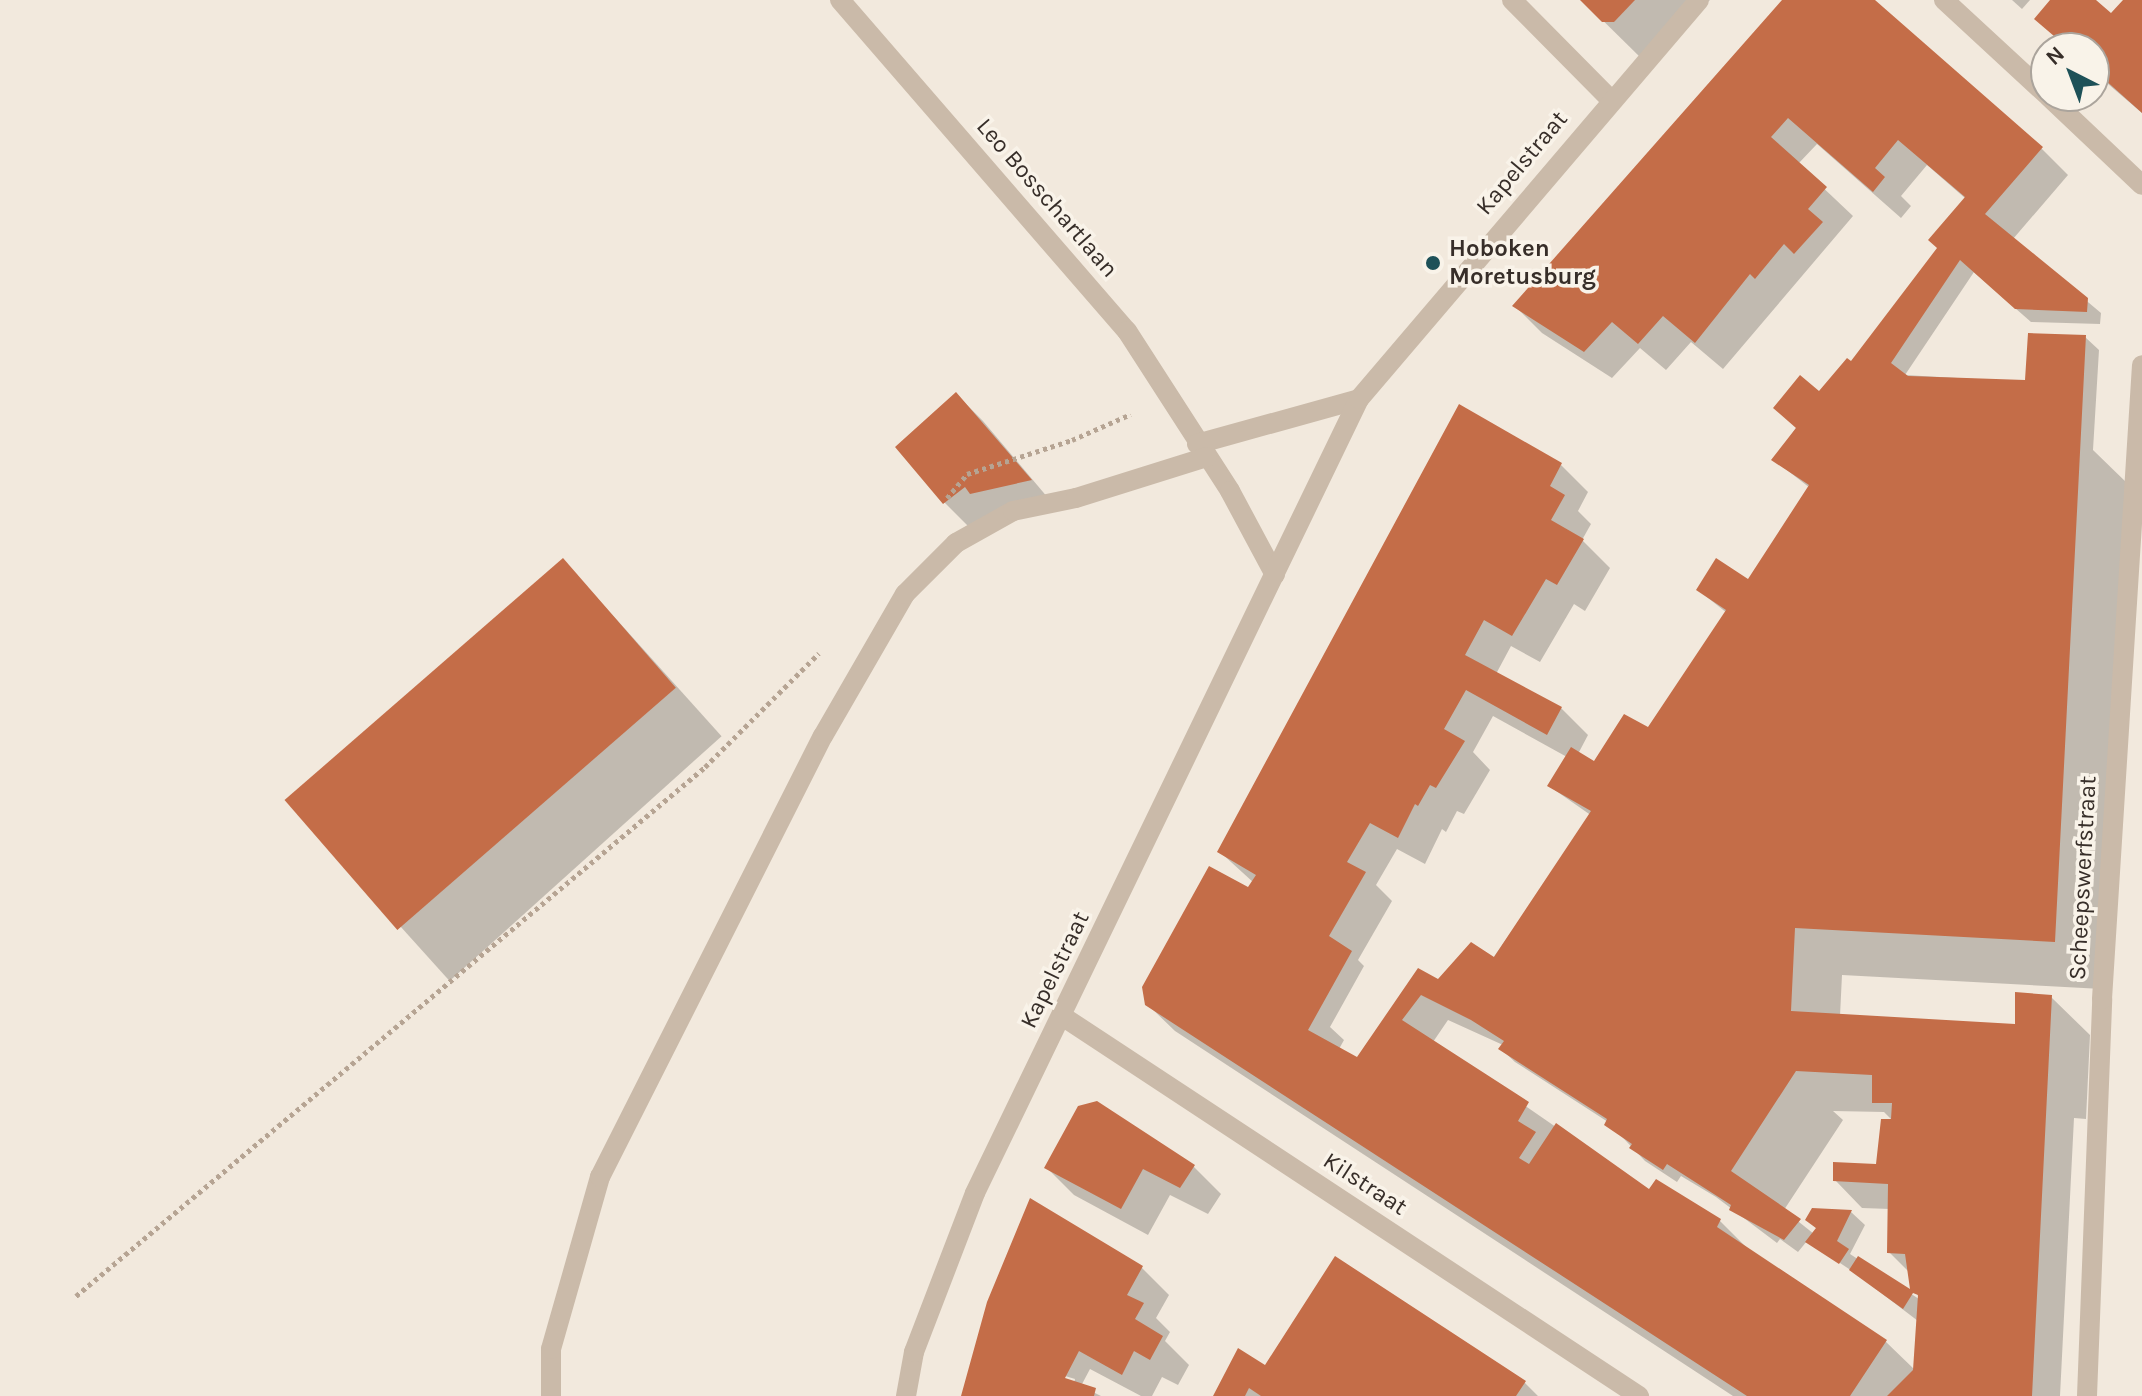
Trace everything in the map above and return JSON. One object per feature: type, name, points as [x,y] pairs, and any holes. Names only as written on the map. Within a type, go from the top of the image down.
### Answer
[{"type":"street","name":"Leo Bosschartlaan","points":[[840,0],[1127,331],[1202,450]]},
{"type":"street","points":[[1512,0],[1610,99]]},
{"type":"street","name":"Kapelstraat","points":[[906,1396],[914,1352],[975,1193],[1359,399],[1610,99],[1699,0]]},
{"type":"street","points":[[1944,0],[2030,79]]},
{"type":"street","points":[[2065,112],[2142,185]]},
{"type":"street","name":"Scheepswerfstraat","points":[[2087,1396],[2102,999],[2142,365]]},
{"type":"street","points":[[551,1396],[551,1349],[600,1177],[823,736],[905,594],[956,543],[1013,511],[1076,498],[1202,450],[1359,399]]},
{"type":"street","points":[[1202,450],[1275,575]]},
{"type":"street","name":"Kilstraat","points":[[1062,1016],[1639,1396]]},
{"type":"path","points":[[76,1296],[776,702]]},
{"type":"building","points":[[1580,0],[1635,0],[1614,22],[1602,22]]},
{"type":"building","points":[[1782,0],[1875,0],[2043,147],[1985,214],[2088,298],[2087,312],[2015,309],[1960,260],[1891,363],[1908,376],[2025,380],[2028,333],[2086,335],[2055,942],[1795,928],[1791,1011],[2015,1024],[2015,992],[2052,995],[2032,1396],[1887,1396],[1913,1370],[1918,1295],[1913,1293],[1903,1309],[1849,1270],[1858,1256],[1910,1289],[1905,1254],[1887,1253],[1888,1184],[1833,1181],[1833,1162],[1876,1164],[1881,1119],[1891,1119],[1892,1103],[1872,1103],[1872,1075],[1796,1071],[1731,1171],[1801,1219],[1784,1240],[1729,1210],[1731,1205],[1667,1164],[1663,1170],[1629,1148],[1632,1144],[1604,1125],[1607,1119],[1498,1049],[1504,1041],[1471,1020],[1421,995],[1402,1020],[1529,1102],[1518,1121],[1536,1132],[1519,1158],[1529,1164],[1556,1123],[1649,1189],[1656,1179],[1721,1219],[1717,1227],[1887,1340],[1850,1396],[1747,1396],[1145,1005],[1142,987],[1209,866],[1248,887],[1256,875],[1217,852],[1459,404],[1562,463],[1550,486],[1565,495],[1551,520],[1584,539],[1557,585],[1546,579],[1512,636],[1484,620],[1465,655],[1562,707],[1547,735],[1466,690],[1444,729],[1465,741],[1436,788],[1430,785],[1418,806],[1415,804],[1398,838],[1370,823],[1347,862],[1366,872],[1329,936],[1352,951],[1308,1030],[1357,1057],[1418,968],[1438,979],[1471,942],[1494,957],[1591,811],[1547,786],[1571,747],[1594,761],[1624,714],[1648,727],[1726,610],[1696,590],[1716,558],[1748,579],[1809,485],[1771,460],[1796,428],[1773,408],[1800,375],[1819,391],[1847,358],[1851,361],[1937,248],[1928,240],[1965,197],[1898,140],[1875,168],[1885,177],[1873,192],[1788,118],[1771,137],[1827,187],[1808,209],[1823,222],[1794,254],[1784,244],[1755,279],[1750,274],[1695,343],[1663,316],[1638,344],[1612,322],[1584,352],[1512,306]]},
{"type":"building","points":[[2050,0],[2096,0],[2111,13],[2123,0],[2142,0],[2142,113],[2110,84],[2110,32],[2049,32],[2034,19]]},
{"type":"building","points":[[956,392],[1032,480],[970,494],[965,487],[943,504],[895,447]]},
{"type":"building","points":[[563,558],[676,688],[397,930],[285,800]]},
{"type":"building","points":[[1097,1101],[1195,1165],[1180,1188],[1143,1169],[1121,1209],[1044,1168],[1078,1106]]},
{"type":"building","points":[[1030,1198],[1143,1266],[1127,1295],[1144,1303],[1135,1319],[1163,1336],[1150,1360],[1134,1351],[1122,1375],[1079,1351],[1065,1378],[1096,1388],[1094,1396],[961,1396],[987,1302]]},
{"type":"building","points":[[1812,1208],[1852,1210],[1837,1241],[1849,1249],[1839,1264],[1805,1242],[1816,1228],[1805,1220]]},
{"type":"building","points":[[1335,1256],[1526,1381],[1516,1396],[1261,1396],[1249,1388],[1245,1396],[1213,1396],[1238,1348],[1265,1365]]},
{"type":"place","name":"Hoboken Moretusburg","points":[[1433,263]]}]
